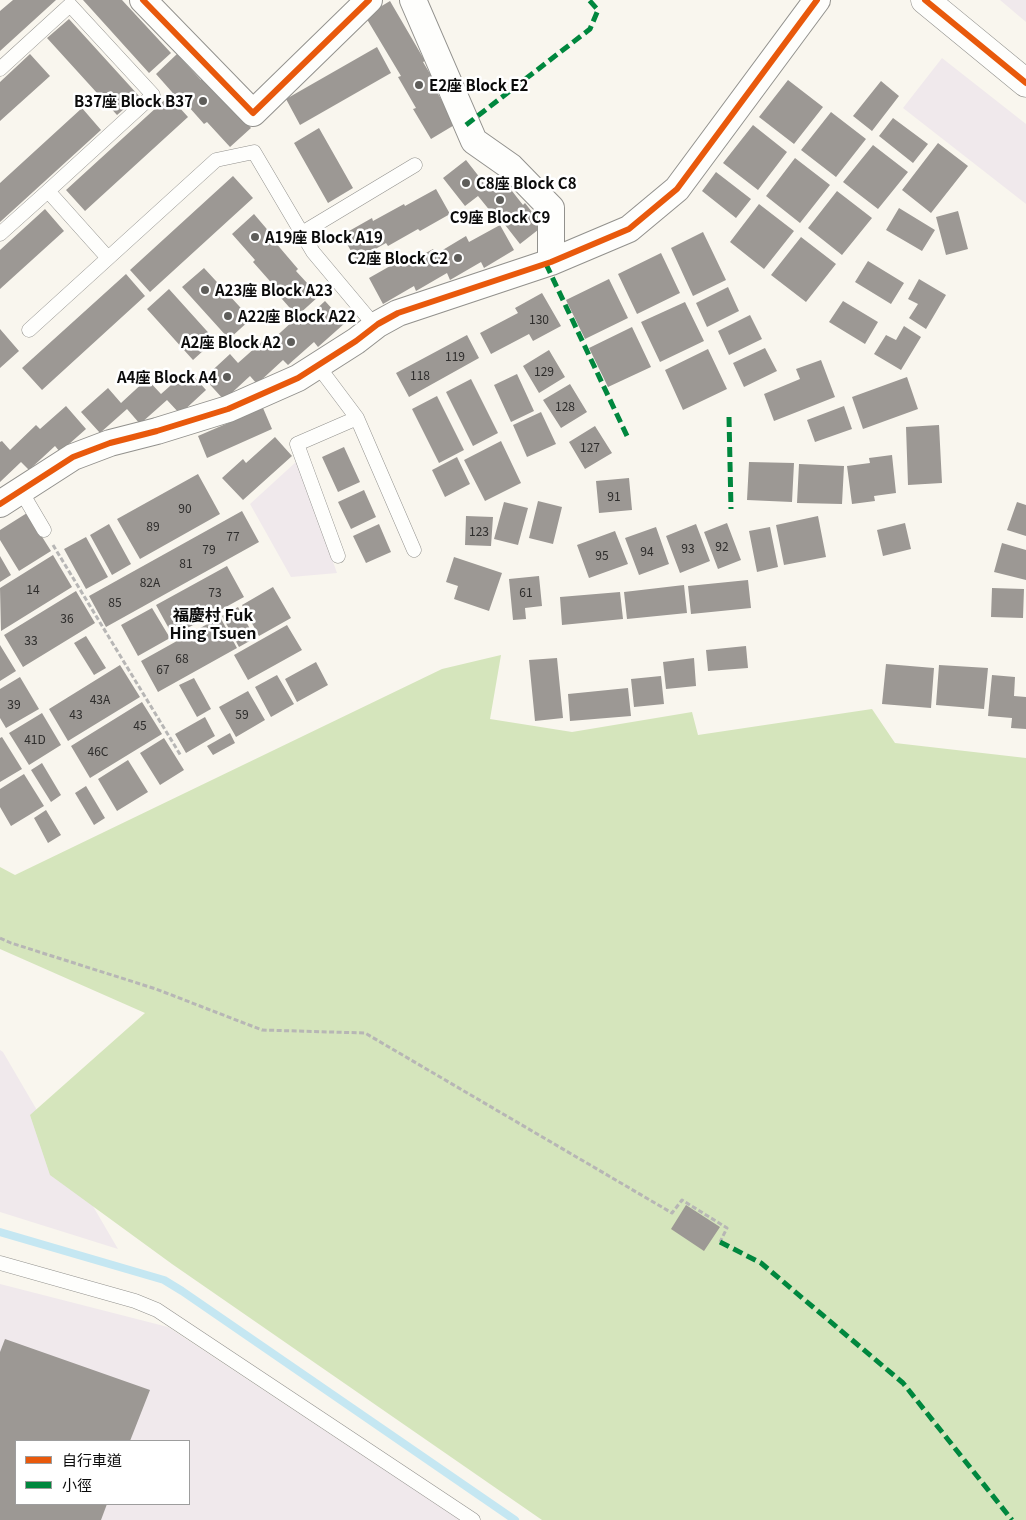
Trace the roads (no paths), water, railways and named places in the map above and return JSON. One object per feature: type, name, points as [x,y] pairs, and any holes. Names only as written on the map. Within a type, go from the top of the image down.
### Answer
[{"type":"street","points":[[143,0],[253,113],[369,0]]},
{"type":"street","points":[[413,0],[474,141],[511,167],[551,208],[551,262]]},
{"type":"street","points":[[10,498],[73,457],[110,443],[228,409],[298,378],[356,341],[375,326],[398,313],[551,262],[629,229],[677,189],[817,0]]},
{"type":"street","points":[[925,0],[1026,83]]},
{"type":"lane","points":[[0,70],[70,6],[152,96],[0,234]]},
{"type":"lane","points":[[29,330],[216,160],[254,152],[313,252],[375,326]]},
{"type":"lane","points":[[302,233],[415,165]]},
{"type":"lane","points":[[48,191],[108,258]]},
{"type":"lane","points":[[318,366],[356,418],[414,550]]},
{"type":"lane","points":[[338,556],[297,444],[356,418]]},
{"type":"lane","points":[[10,498],[44,530]]},
{"type":"lane","points":[[0,1263],[135,1301],[157,1310],[473,1520]]},
{"type":"waterway","points":[[0,1232],[164,1280],[515,1520]]},
{"type":"place","name":"E2座 Block E2","points":[[419,85]]},
{"type":"place","name":"B37座 Block B37","points":[[203,101]]},
{"type":"place","name":"C8座 Block C8","points":[[466,183]]},
{"type":"place","name":"C9座 Block C9","points":[[500,200]]},
{"type":"place","name":"A19座 Block A19","points":[[255,237]]},
{"type":"place","name":"C2座 Block C2","points":[[458,258]]},
{"type":"place","name":"A23座 Block A23","points":[[205,290]]},
{"type":"place","name":"A22座 Block A22","points":[[228,316]]},
{"type":"place","name":"A2座 Block A2","points":[[291,342]]},
{"type":"place","name":"A4座 Block A4","points":[[227,377]]},
{"type":"district","name":"福慶村 Fuk Hing Tsuen","points":[[213,624]]}]
